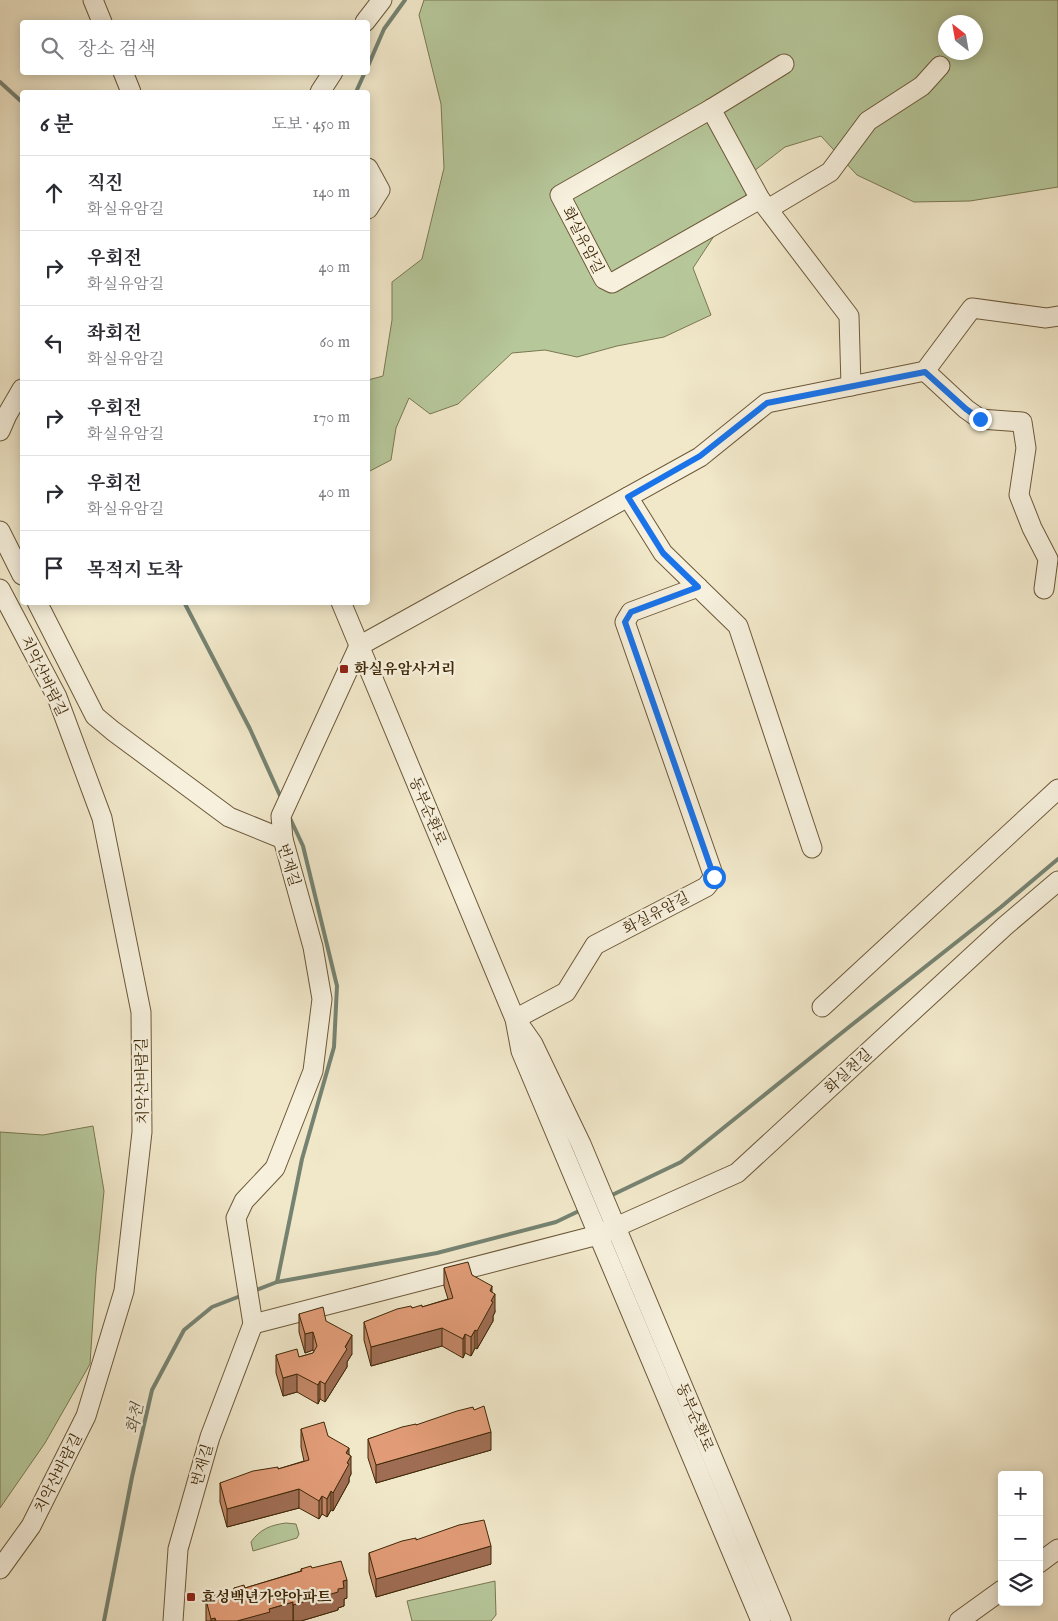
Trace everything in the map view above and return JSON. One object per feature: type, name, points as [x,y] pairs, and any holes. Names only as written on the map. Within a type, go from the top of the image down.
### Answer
[{"type":"street","points":[[93,0],[101,20]]},
{"type":"street","points":[[367,20],[382,0]]},
{"type":"street","name":"화실유암길","points":[[784,64],[711,109],[560,195],[604,279],[612,283],[830,172],[868,121],[922,86],[940,66]]},
{"type":"street","points":[[124,75],[130,90]]},
{"type":"street","points":[[321,90],[331,75]]},
{"type":"street","points":[[711,109],[764,204],[849,316],[851,386]]},
{"type":"street","points":[[370,172],[380,190],[370,207]]},
{"type":"street","points":[[283,839],[281,816],[359,646],[700,456],[767,403],[925,372],[972,308],[1046,318],[1058,316]]},
{"type":"street","points":[[925,372],[980,419],[1022,422],[1026,448],[1019,495],[1032,528],[1048,559],[1044,589]]},
{"type":"street","points":[[0,431],[20,392]]},
{"type":"street","points":[[628,497],[663,553],[738,626],[812,848]]},
{"type":"street","points":[[0,531],[20,570]]},
{"type":"street","name":"화실유암길","points":[[515,1019],[566,992],[595,945],[706,887],[714,877],[625,622],[631,612],[698,587]]},
{"type":"street","name":"치악산바람길","points":[[0,589],[57,696],[102,818],[141,1012],[142,1132],[124,1291],[86,1416],[32,1526],[0,1569]]},
{"type":"street","name":"번재길","points":[[39,605],[95,716],[113,732],[229,817],[283,839],[313,948],[322,998],[313,1071],[275,1168],[244,1201],[236,1218],[252,1319],[210,1436],[178,1549],[173,1621]]},
{"type":"street","name":"동부순환로","points":[[342,605],[515,1019],[521,1051],[573,1149],[761,1621]]},
{"type":"street","points":[[822,1007],[1058,789]]},
{"type":"street","name":"화실천길","points":[[252,1319],[603,1224],[738,1173],[1005,926],[1058,881]]},
{"type":"street","name":"동부순환로","points":[[603,1224],[782,1621]]},
{"type":"street","points":[[1042,1561],[1058,1549]]},
{"type":"street","points":[[959,1621],[998,1593]]},
{"type":"green space","points":[[424,0],[1058,0],[1058,187],[970,201],[914,202],[857,175],[821,136],[785,147],[754,171],[736,224],[716,233],[693,268],[711,315],[664,337],[617,346],[577,357],[545,350],[512,353],[458,404],[430,414],[409,398],[396,428],[391,460],[370,471],[370,379],[383,376],[392,320],[392,282],[422,259],[444,168],[441,104],[419,15]]},
{"type":"green space","points":[[93,1126],[104,1191],[90,1364],[45,1443],[0,1508],[0,1132],[43,1135]]},
{"type":"green space","points":[[286,1523],[296,1524],[299,1534],[297,1538],[253,1551],[251,1542],[258,1534],[271,1526]]},
{"type":"green space","points":[[495,1581],[496,1615],[491,1621],[412,1621],[407,1601]]},
{"type":"building","points":[[468,1262],[472,1275],[492,1286],[490,1291],[495,1294],[491,1301],[493,1302],[477,1331],[475,1330],[471,1337],[465,1334],[463,1339],[442,1328],[371,1347],[364,1322],[397,1309],[422,1305],[422,1307],[453,1298],[444,1268]]},
{"type":"building","points":[[323,1307],[326,1321],[352,1335],[345,1347],[347,1349],[325,1384],[320,1381],[318,1385],[297,1374],[283,1378],[276,1355],[297,1349],[299,1357],[313,1353],[317,1346],[313,1332],[305,1334],[299,1314]]},
{"type":"building","points":[[484,1406],[491,1432],[376,1465],[368,1439],[457,1411],[473,1407],[474,1410]]},
{"type":"building","points":[[324,1422],[328,1436],[349,1448],[346,1453],[351,1456],[347,1463],[349,1464],[333,1493],[331,1491],[327,1499],[322,1496],[319,1501],[299,1489],[227,1509],[220,1483],[253,1471],[278,1467],[278,1469],[309,1460],[301,1429]]},
{"type":"building","points":[[484,1520],[491,1546],[376,1579],[369,1553],[402,1541],[416,1538],[416,1540],[459,1525]]},
{"type":"building","points":[[341,1561],[347,1580],[343,1581],[344,1588],[338,1589],[338,1592],[293,1605],[293,1602],[269,1609],[270,1612],[237,1621],[216,1621],[215,1618],[211,1619],[206,1600],[214,1598],[213,1596],[244,1585],[245,1588],[302,1571],[301,1569],[311,1566],[312,1568]]},
{"type":"waterway","points":[[370,61],[384,29],[405,0]]},
{"type":"waterway","points":[[357,90],[364,75]]},
{"type":"waterway","points":[[0,82],[20,100]]},
{"type":"waterway","points":[[186,605],[250,729],[282,800]]},
{"type":"waterway","points":[[277,1282],[302,1159],[334,1047],[337,986],[303,846],[289,816]]},
{"type":"waterway","points":[[610,1196],[681,1162],[1001,907],[1058,859]]},
{"type":"waterway","points":[[254,1291],[277,1282],[437,1253],[556,1222],[581,1210]]},
{"type":"waterway","name":"화천","points":[[104,1621],[132,1477],[152,1390],[184,1330],[212,1307],[243,1295]]},
{"type":"place","name":"화실유암사거리","points":[[344,669]]},
{"type":"place","name":"효성백년가약아파트","points":[[191,1597]]},
{"type":"route","points":[[714,877],[625,622],[631,612],[698,587],[663,553],[628,497],[700,456],[767,403],[925,372],[980,419]]}]
